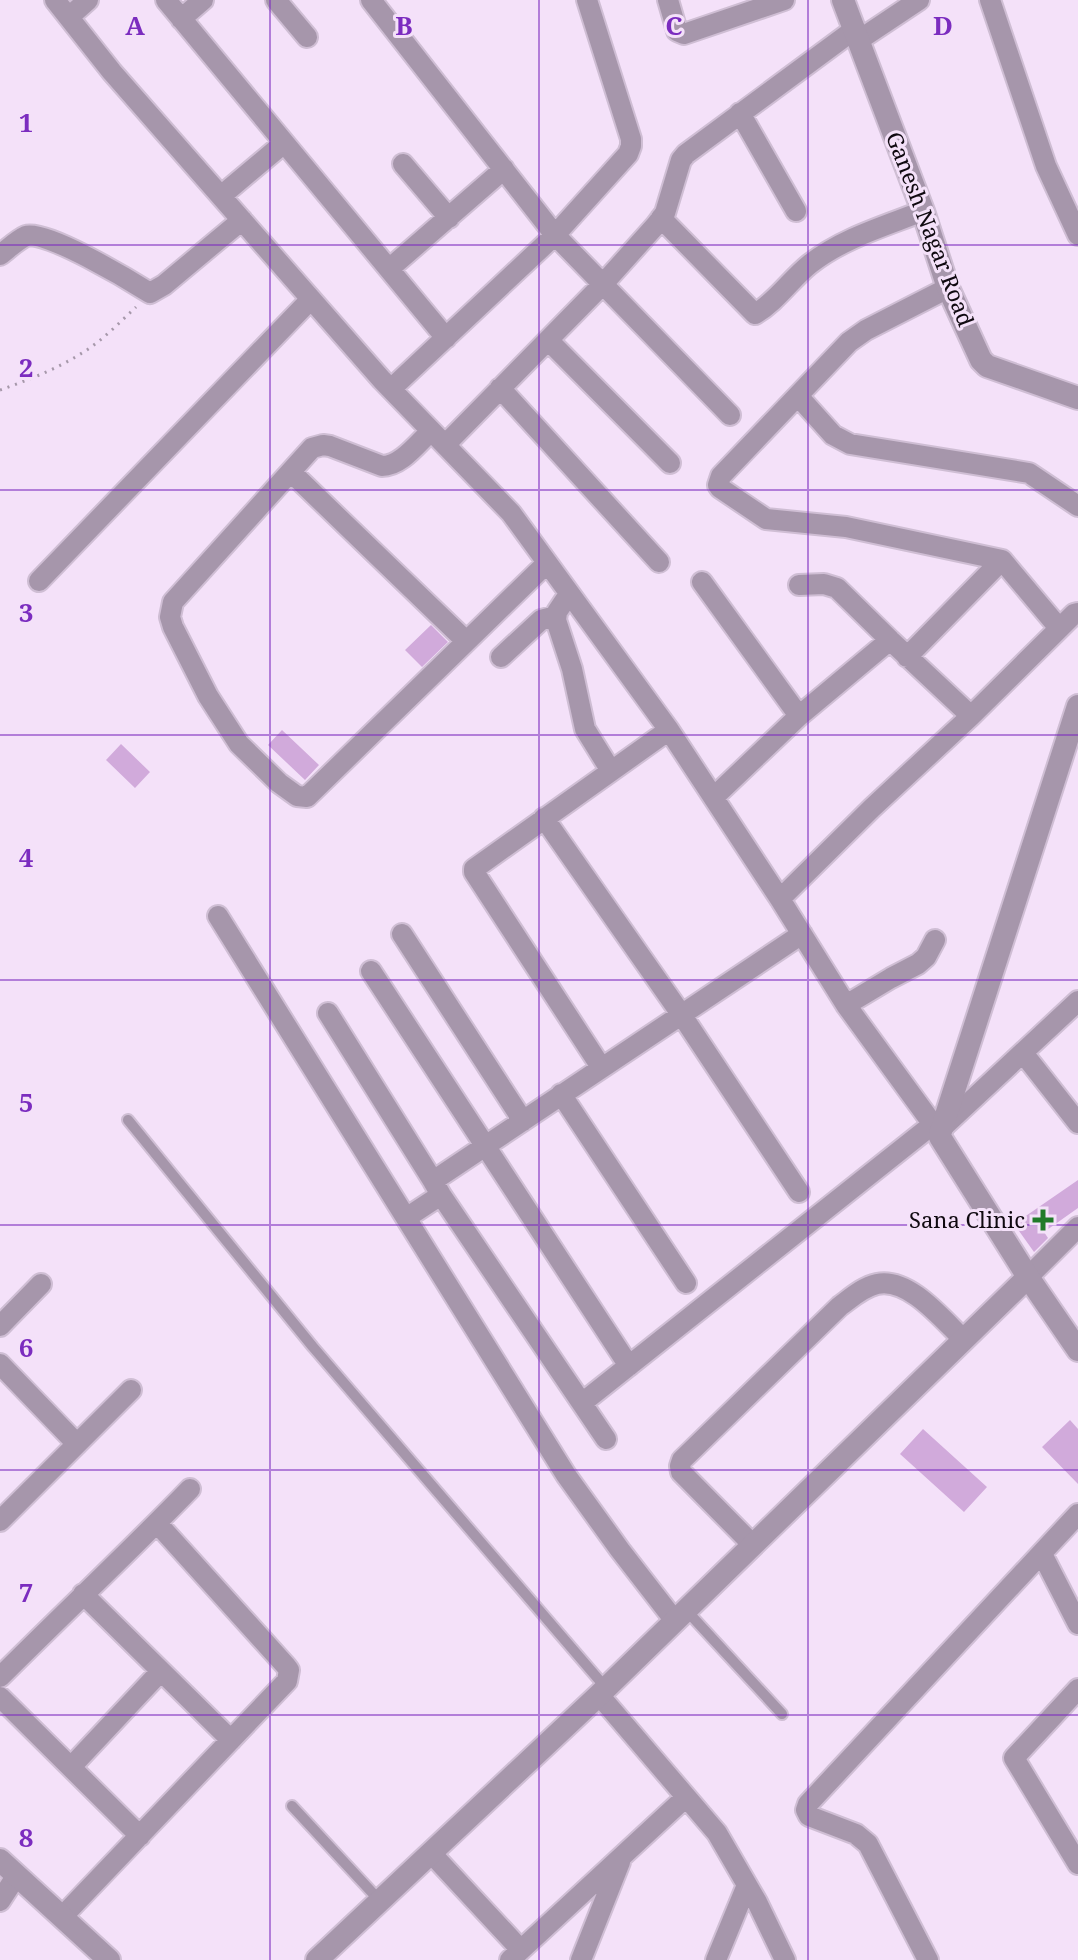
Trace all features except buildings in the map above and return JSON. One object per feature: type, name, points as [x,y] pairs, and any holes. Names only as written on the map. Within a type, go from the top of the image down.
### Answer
[{"type":"street","points":[[55,0],[112,72],[311,299],[391,389],[511,513],[669,730],[846,1005],[938,1129],[940,1137],[1028,1277],[1078,1350]]},
{"type":"street","points":[[69,17],[88,0]]},
{"type":"street","points":[[166,0],[446,338]]},
{"type":"street","points":[[181,19],[203,0]]},
{"type":"street","points":[[276,0],[307,37]]},
{"type":"street","points":[[371,0],[555,235],[730,415]]},
{"type":"street","points":[[391,389],[555,235],[628,154],[631,139],[587,0]]},
{"type":"street","points":[[668,0],[677,31],[684,34],[755,5],[784,0]]},
{"type":"street","name":"Ganesh Nagar Road","points":[[843,0],[923,211],[948,288],[981,360],[987,366],[1078,398]]},
{"type":"street","points":[[547,563],[307,797],[297,796],[279,783],[239,744],[208,696],[170,617],[173,602],[312,448],[323,445],[389,466],[438,438],[500,388],[603,284],[661,218],[681,160],[686,154],[740,113],[857,35],[919,0]]},
{"type":"street","points":[[996,2],[1046,166],[1078,235]]},
{"type":"street","points":[[740,113],[796,211]]},
{"type":"street","points":[[221,196],[284,143]]},
{"type":"street","points":[[403,164],[449,218]]},
{"type":"street","points":[[389,269],[504,169]]},
{"type":"street","points":[[661,218],[755,314],[826,252],[923,211]]},
{"type":"street","points":[[0,255],[25,237],[41,237],[150,293],[164,285],[242,220]]},
{"type":"street","points":[[948,288],[849,342],[721,476],[718,481],[720,488],[766,519],[846,527],[1002,560],[1059,628]]},
{"type":"street","points":[[39,581],[311,299]]},
{"type":"street","points":[[548,340],[670,463]]},
{"type":"street","points":[[500,388],[659,562]]},
{"type":"street","points":[[798,396],[839,440],[1029,473],[1078,506]]},
{"type":"street","points":[[291,472],[466,641]]},
{"type":"street","points":[[907,657],[1002,560]]},
{"type":"street","points":[[702,582],[799,716]]},
{"type":"street","points":[[799,585],[824,584],[837,588],[971,716]]},
{"type":"street","points":[[501,657],[541,620],[556,616],[569,594]]},
{"type":"street","points":[[780,899],[1078,613]]},
{"type":"street","points":[[556,616],[585,729],[611,771]]},
{"type":"street","points":[[714,797],[799,716],[890,640]]},
{"type":"street","points":[[938,1129],[1077,715]]},
{"type":"street","points":[[601,1067],[474,872],[477,866],[669,730]]},
{"type":"street","points":[[544,818],[681,1014],[799,1192]]},
{"type":"street","points":[[218,916],[566,1475],[628,1562],[680,1616]]},
{"type":"street","points":[[402,934],[523,1121]]},
{"type":"street","points":[[406,1218],[485,1146],[802,934]]},
{"type":"street","points":[[846,1005],[918,964],[926,957],[935,940]]},
{"type":"street","points":[[371,971],[629,1366]]},
{"type":"street","points":[[582,1403],[938,1129],[1076,1007]]},
{"type":"street","points":[[328,1013],[437,1188],[606,1439]]},
{"type":"street","points":[[1023,1053],[1078,1123]]},
{"type":"street","points":[[561,1094],[686,1283]]},
{"type":"street","points":[[317,1960],[602,1692],[1078,1227]]},
{"type":"street","points":[[753,1545],[681,1472],[682,1460],[840,1306],[862,1289],[879,1283],[894,1284],[908,1289],[964,1340]]},
{"type":"street","points":[[0,1326],[41,1284]]},
{"type":"street","points":[[0,1364],[77,1444]]},
{"type":"street","points":[[0,1521],[131,1390]]},
{"type":"street","points":[[0,1677],[190,1489]]},
{"type":"street","points":[[928,1960],[868,1844],[856,1834],[809,1816],[806,1810],[808,1804],[1078,1514]]},
{"type":"street","points":[[62,1917],[287,1681],[289,1670],[157,1523]]},
{"type":"street","points":[[1042,1554],[1078,1624]]},
{"type":"street","points":[[83,1594],[231,1740]]},
{"type":"street","points":[[71,1767],[161,1671]]},
{"type":"street","points":[[1078,1689],[1015,1756],[1014,1761],[1078,1864]]},
{"type":"street","points":[[602,1692],[717,1833],[785,1960]]},
{"type":"street","points":[[0,1697],[140,1836]]},
{"type":"street","points":[[431,1853],[516,1955],[686,1797]]},
{"type":"street","points":[[581,1960],[623,1855]]},
{"type":"street","points":[[0,1901],[8,1867],[105,1958]]},
{"type":"street","points":[[716,1960],[747,1885]]},
{"type":"lane","points":[[128,1120],[602,1692]]},
{"type":"lane","points":[[680,1616],[782,1714]]},
{"type":"lane","points":[[292,1806],[380,1901]]},
{"type":"path","points":[[0,390],[83,353],[109,333],[150,293]]},
{"type":"place","name":"Sana Clinic","points":[[1043,1220]]}]
